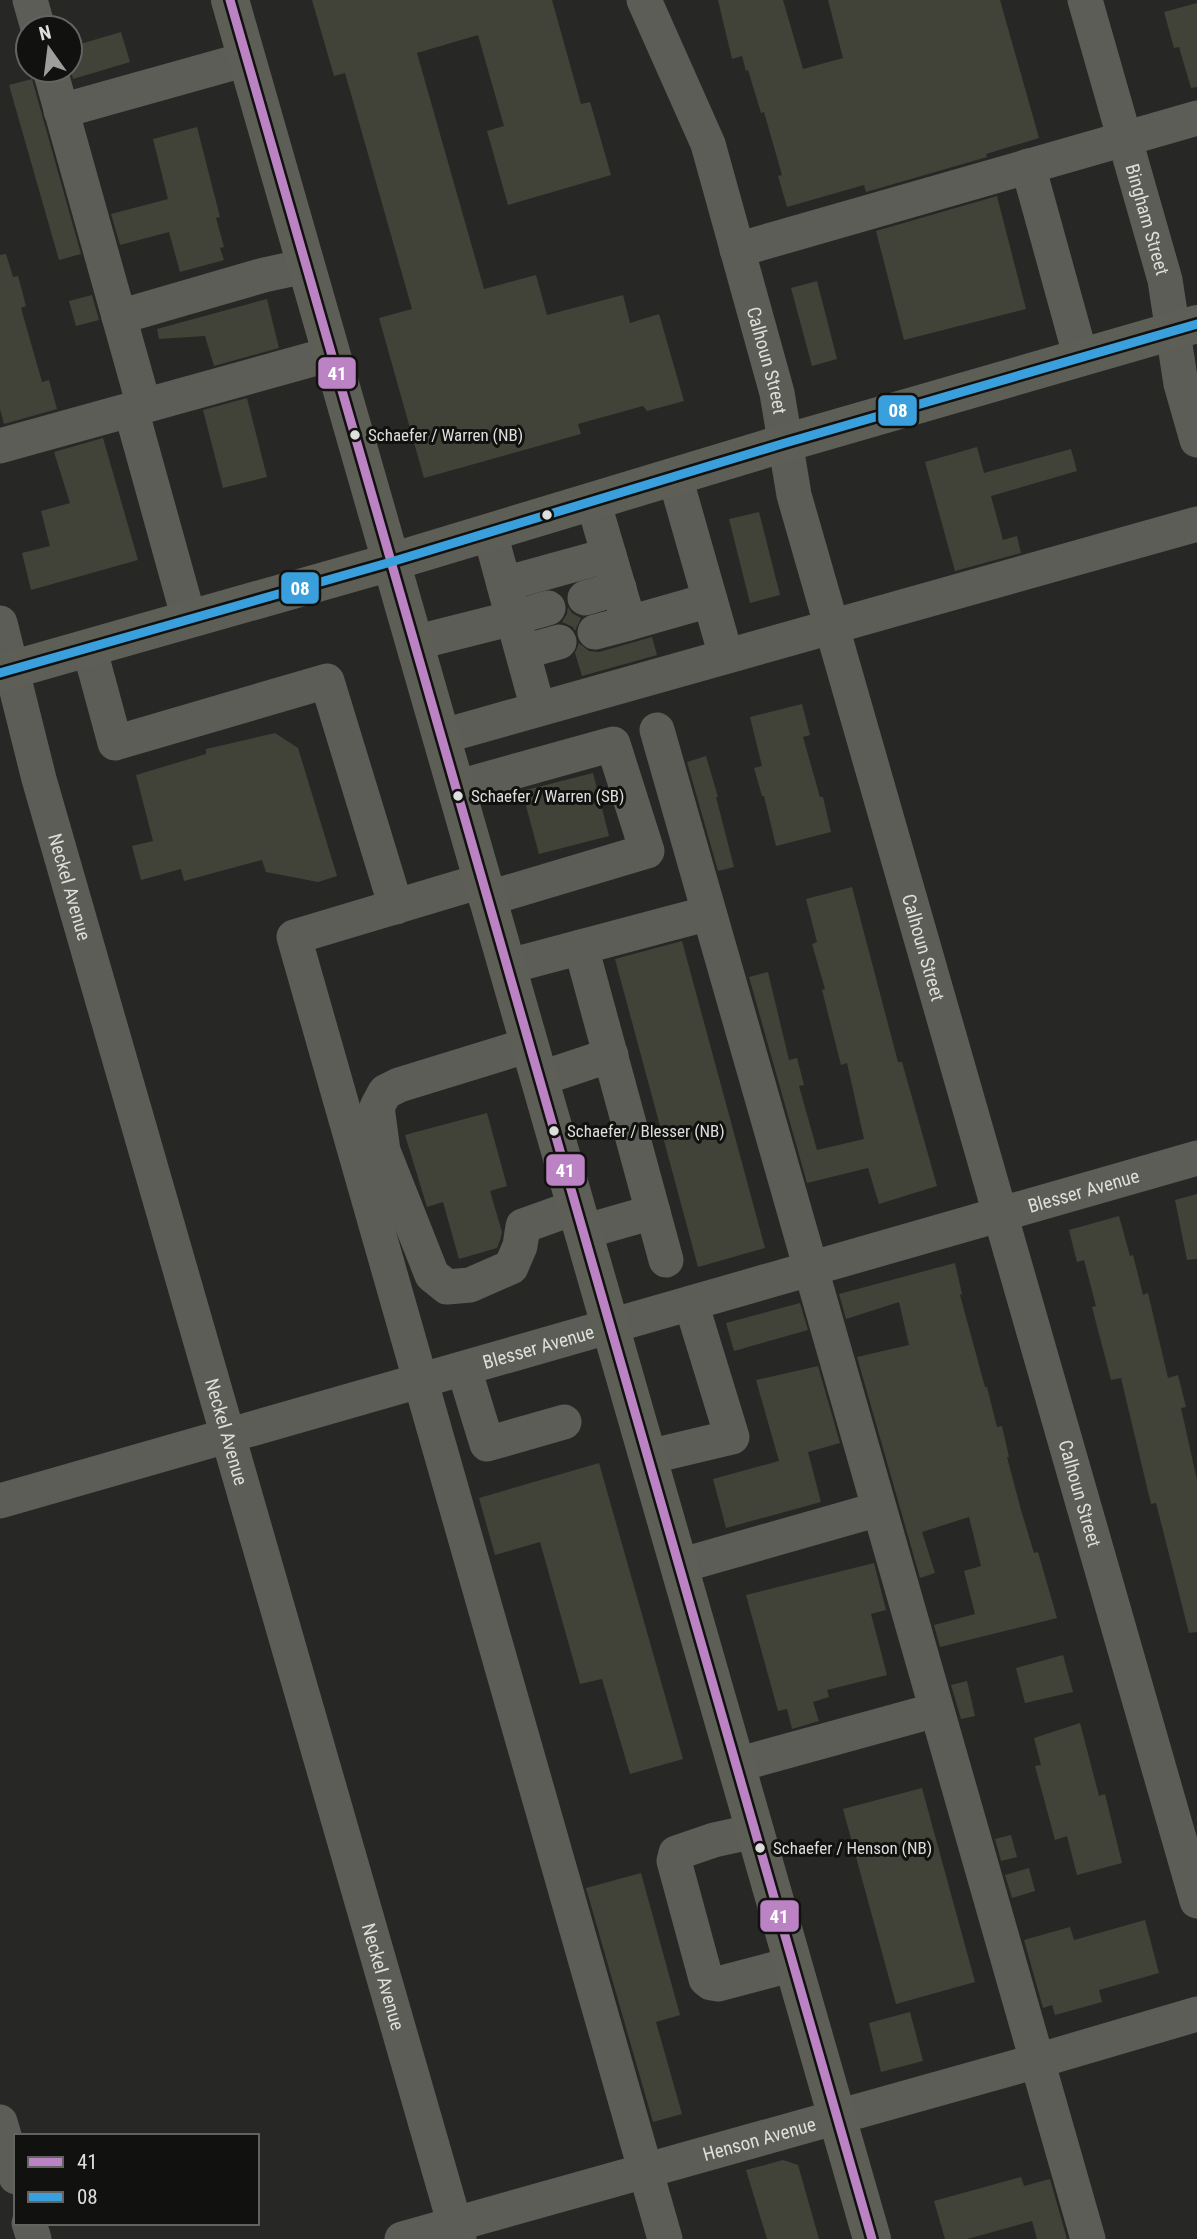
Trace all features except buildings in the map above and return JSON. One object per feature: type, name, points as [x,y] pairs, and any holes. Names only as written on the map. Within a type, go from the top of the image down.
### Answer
[{"type":"main road","points":[[230,0],[872,2239]]},
{"type":"main road","points":[[6,671],[391,562],[785,443],[1184,328]]},
{"type":"street","name":"Calhoun Street","points":[[644,0],[708,144],[777,393],[794,495],[1197,1901]]},
{"type":"street","name":"Bingham Street","points":[[1085,0],[1165,279],[1184,328],[1181,383],[1197,440]]},
{"type":"street","points":[[61,111],[247,59]]},
{"type":"street","points":[[54,84],[119,317],[137,408],[189,619]]},
{"type":"street","points":[[737,250],[1197,118]]},
{"type":"street","points":[[1028,166],[1081,358]]},
{"type":"street","points":[[119,317],[264,275],[306,266]]},
{"type":"street","points":[[0,446],[331,354]]},
{"type":"street","points":[[675,477],[726,656]]},
{"type":"street","points":[[593,501],[629,622]]},
{"type":"street","points":[[440,737],[1197,524]]},
{"type":"street","points":[[490,533],[538,709]]},
{"type":"street","points":[[504,584],[609,555]]},
{"type":"street","points":[[585,598],[619,588]]},
{"type":"street","points":[[595,632],[710,600]]},
{"type":"street","points":[[414,643],[548,608]]},
{"type":"street","name":"Neckel Avenue","points":[[0,623],[6,671],[457,2232]]},
{"type":"street","points":[[523,652],[558,642]]},
{"type":"street","points":[[89,647],[115,743],[327,681],[396,907]]},
{"type":"street","points":[[599,692],[647,851],[484,890],[396,907],[294,937],[665,2239]]},
{"type":"street","points":[[657,730],[1088,2239]]},
{"type":"street","points":[[454,788],[613,744]]},
{"type":"street","points":[[506,968],[709,913]]},
{"type":"street","points":[[581,947],[666,1260]]},
{"type":"street","points":[[611,1055],[534,1062],[399,1085],[385,1092],[377,1107],[383,1151],[432,1275],[447,1287],[470,1284],[511,1267],[520,1246],[523,1226],[653,1212]]},
{"type":"street","name":"Blesser Avenue","points":[[0,1500],[1197,1158]]},
{"type":"street","points":[[648,1457],[732,1437],[691,1303]]},
{"type":"street","points":[[464,1368],[487,1444],[564,1422]]},
{"type":"street","points":[[679,1566],[879,1509]]},
{"type":"street","points":[[736,1765],[936,1710]]},
{"type":"street","points":[[755,1831],[676,1853],[674,1861],[706,1979],[710,1983],[718,1984],[794,1964]]},
{"type":"street","name":"Henson Avenue","points":[[402,2239],[457,2232],[645,2171],[1197,2014]]},
{"type":"street","points":[[0,2122],[14,2170]]},
{"type":"transit line","name":"41","points":[[230,0],[872,2239]]},
{"type":"transit line","name":"08","points":[[0,673],[391,562],[785,443],[1197,324]]},
{"type":"place","name":"Schaefer / Warren (NB)","points":[[355,435]]},
{"type":"place","name":"Schaefer / Warren (SB)","points":[[458,796]]},
{"type":"place","name":"Schaefer / Blesser (NB)","points":[[554,1131]]},
{"type":"place","name":"Schaefer / Henson (NB)","points":[[760,1848]]}]
